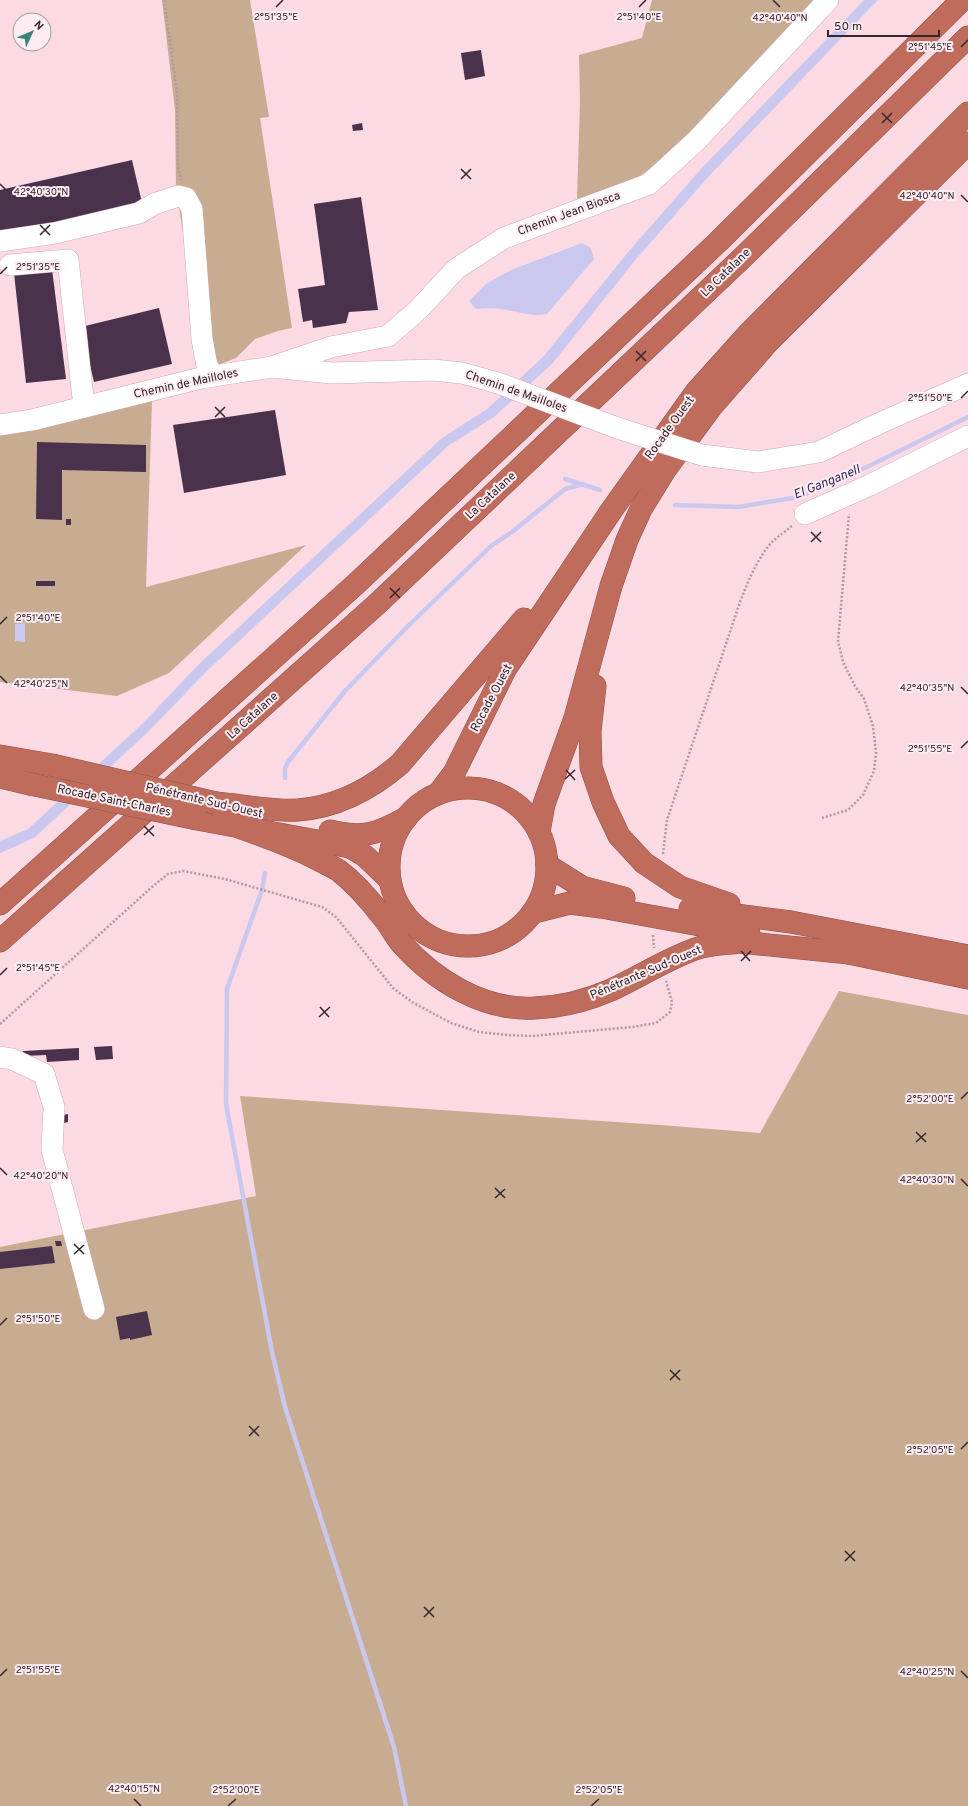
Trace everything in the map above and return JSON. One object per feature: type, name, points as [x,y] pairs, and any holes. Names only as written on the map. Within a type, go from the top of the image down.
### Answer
[{"type":"highway","points":[[0,904],[357,583],[719,241],[962,0]]},
{"type":"highway","name":"La Catalane","points":[[0,941],[376,605],[740,260],[968,36]]},
{"type":"highway","name":"Rocade Ouest","points":[[439,793],[454,773],[506,668],[601,526],[696,392],[750,332],[968,114]]},
{"type":"highway","name":"Rocade Ouest","points":[[539,832],[544,804],[575,718],[611,586],[641,509],[665,470],[712,406],[769,341],[968,143]]},
{"type":"highway","points":[[216,803],[290,810],[326,806],[364,791],[383,779],[400,764],[438,720],[601,526]]},
{"type":"highway","points":[[600,627],[590,731],[591,767],[603,802],[619,836],[644,863],[680,887],[715,900],[791,922]]},
{"type":"highway","name":"Pénétrante Sud-Ouest","points":[[0,756],[52,765],[216,803],[340,834],[361,835],[382,832],[406,818]]},
{"type":"highway","name":"Rocade Saint-Charles","points":[[0,777],[197,819]]},
{"type":"highway","name":"Rocade Ouest","points":[[468,788],[482,789],[496,793],[521,808],[531,819],[543,842],[547,865],[546,882],[542,898],[534,912],[523,925],[509,936],[493,943],[465,946],[442,943],[422,932],[413,925],[402,911],[394,896],[389,879],[389,863],[391,847],[397,832],[406,818],[427,799],[439,793],[453,789],[468,788]]},
{"type":"highway","name":"Pénétrante Sud-Ouest","points":[[197,819],[350,847],[365,856],[389,879]]},
{"type":"highway","name":"Pénétrante Sud-Ouest","points":[[241,828],[291,846],[337,869],[360,890],[383,916],[401,942],[427,969],[456,989],[483,1000],[512,1007],[535,1008],[579,1001],[611,990],[650,968],[696,949],[723,944],[740,942],[849,953]]},
{"type":"highway","points":[[547,865],[582,888],[632,900],[791,922],[968,956]]},
{"type":"highway","name":"Pénétrante Sud-Ouest","points":[[534,912],[570,904],[601,907],[849,953],[968,978]]},
{"type":"street","name":"Chemin Jean Biosca","points":[[272,367],[331,347],[388,336],[418,310],[456,269],[504,238],[649,184],[697,140],[828,0]]},
{"type":"street","points":[[0,241],[55,233],[139,213],[154,204],[178,196],[186,198],[192,209],[202,339],[207,366],[214,376]]},
{"type":"street","points":[[10,265],[68,260],[84,407]]},
{"type":"street","name":"Chemin de Mailloles","points":[[0,425],[32,420],[214,376],[272,367],[332,374],[433,370],[462,373],[498,383],[612,426],[702,455],[758,462],[819,452],[880,422],[968,384]]},
{"type":"street","points":[[805,514],[870,485],[968,436]]},
{"type":"street","points":[[0,1057],[12,1059],[44,1074],[54,1107],[52,1150],[94,1308]]},
{"type":"path","points":[[164,0],[177,91],[178,166],[186,198]]},
{"type":"path","points":[[822,818],[848,810],[864,795],[874,771],[876,753],[873,726],[864,699],[855,686],[843,662],[838,641],[846,532],[848,516],[851,511]]},
{"type":"path","points":[[662,860],[667,820],[739,605],[750,577],[772,542],[805,514]]},
{"type":"path","points":[[0,1024],[152,887],[168,874],[183,871],[225,879],[322,907],[336,918],[393,988],[412,1002],[451,1022],[479,1032],[532,1036],[632,1027],[656,1023],[670,1012],[672,1002],[665,976]]},
{"type":"path","points":[[653,930],[652,942],[655,952]]},
{"type":"shaded area","points":[[162,0],[250,0],[269,117],[260,118],[292,328],[255,339],[236,358],[199,372],[188,266],[176,187],[175,110]]},
{"type":"shaded area","points":[[652,0],[817,0],[671,154],[634,180],[577,199],[580,101],[579,55],[642,38]]},
{"type":"shaded area","points":[[152,401],[146,587],[306,545],[169,673],[117,696],[0,682],[0,431]]},
{"type":"shaded area","points":[[839,991],[968,1015],[968,1806],[0,1806],[0,1247],[256,1196],[240,1096],[760,1133]]},
{"type":"water","points":[[864,0],[878,0],[709,176],[637,258],[552,364],[494,417],[448,446],[207,671],[148,732],[34,838],[0,853],[0,841],[28,829],[141,725],[200,663],[442,438],[487,409],[544,356],[629,251],[701,169]]},
{"type":"water","points":[[582,243],[591,248],[594,259],[547,314],[532,315],[503,309],[476,309],[469,301],[486,284],[511,270]]},
{"type":"water","points":[[25,623],[25,642],[15,641],[15,624]]},
{"type":"building","points":[[481,50],[485,76],[465,80],[461,53]]},
{"type":"building","points":[[362,123],[363,130],[353,131],[352,125]]},
{"type":"building","points":[[132,160],[143,207],[0,237],[0,190]]},
{"type":"building","points":[[361,197],[378,310],[349,312],[346,323],[313,328],[312,320],[303,322],[298,289],[325,285],[314,204]]},
{"type":"building","points":[[52,269],[66,379],[26,383],[14,273]]},
{"type":"building","points":[[159,308],[172,364],[94,382],[81,327]]},
{"type":"building","points":[[275,410],[286,475],[184,493],[173,425]]},
{"type":"building","points":[[37,442],[146,445],[146,472],[62,470],[62,520],[36,519]]},
{"type":"building","points":[[66,519],[71,519],[71,525],[66,525]]},
{"type":"building","points":[[36,581],[55,581],[55,586],[36,586]]},
{"type":"building","points":[[112,1046],[113,1059],[96,1060],[94,1047]]},
{"type":"building","points":[[79,1048],[79,1060],[47,1062],[46,1055],[24,1056],[23,1051]]},
{"type":"building","points":[[68,1114],[68,1122],[64,1123],[63,1115]]},
{"type":"building","points":[[55,1241],[61,1241],[62,1246],[56,1246]]},
{"type":"building","points":[[52,1246],[55,1263],[0,1269],[0,1252]]},
{"type":"building","points":[[147,1311],[152,1335],[130,1340],[130,1338],[120,1340],[116,1317]]},
{"type":"waterway","name":"El Ganganell","points":[[675,505],[738,507],[799,497],[871,465],[968,417]]},
{"type":"waterway","name":"El Ganganell","points":[[565,479],[600,490]]},
{"type":"waterway","points":[[285,778],[285,768],[288,762],[345,691],[408,626],[491,546],[512,532],[565,489],[583,484]]},
{"type":"waterway","points":[[265,873],[262,890],[227,989],[226,1104],[272,1352],[285,1407],[394,1747],[406,1806]]}]
